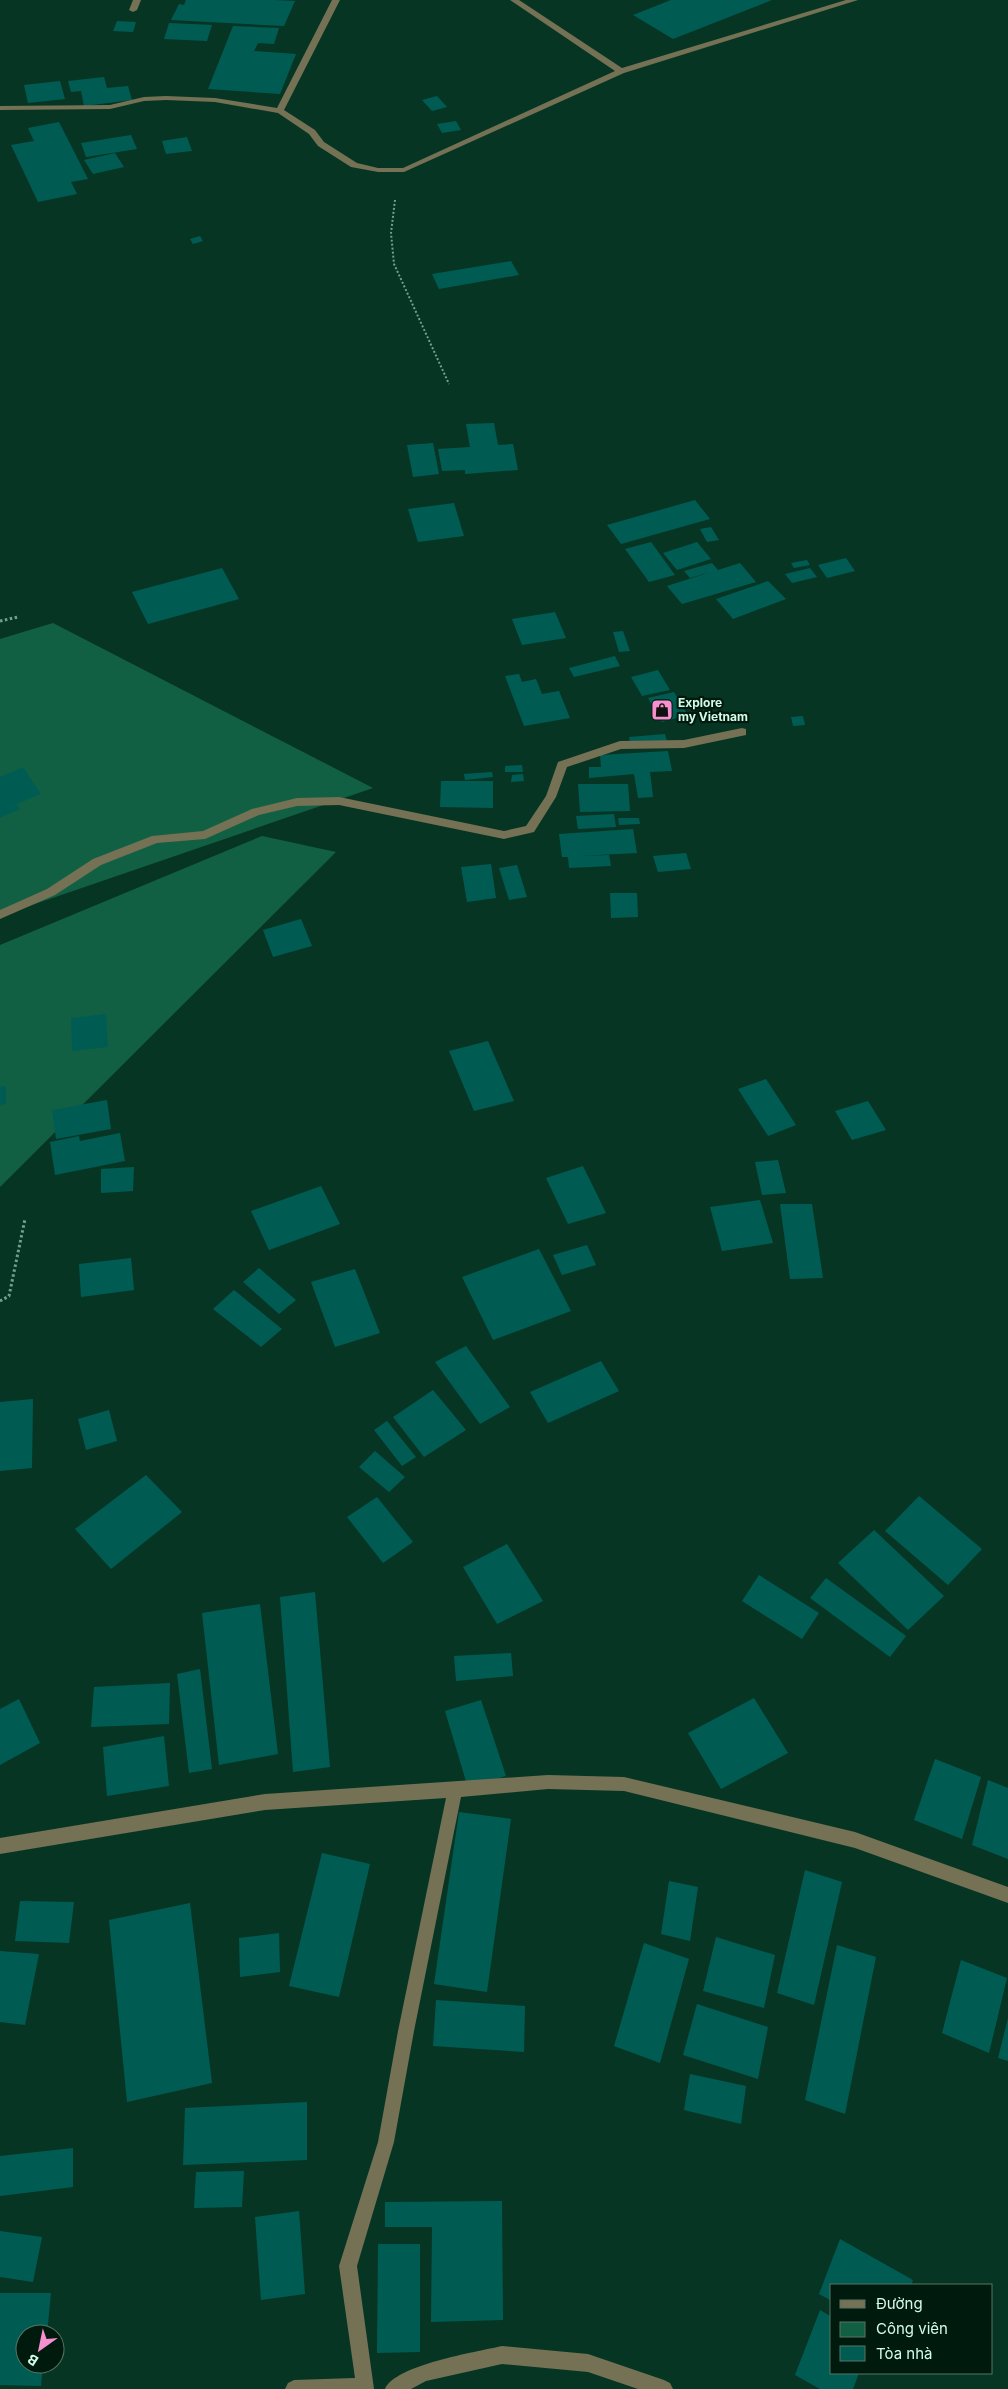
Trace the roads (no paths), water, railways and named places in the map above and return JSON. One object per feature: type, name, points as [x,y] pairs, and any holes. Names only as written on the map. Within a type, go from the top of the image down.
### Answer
[{"type":"street","points":[[133,10],[137,0]]},
{"type":"street","points":[[280,110],[336,0]]},
{"type":"street","points":[[514,0],[621,72]]},
{"type":"street","points":[[0,108],[110,107],[144,99],[166,98],[215,100],[280,110],[312,132],[321,144],[354,165],[378,170],[404,170],[621,72],[854,0]]},
{"type":"street","points":[[0,916],[51,892],[97,862],[156,839],[205,835],[256,812],[296,802],[339,801],[402,812],[504,835],[530,829],[551,796],[562,765],[620,745],[684,744],[742,732]]},
{"type":"street","points":[[0,1846],[265,1802],[548,1782],[624,1784],[855,1840],[1008,1895]]},
{"type":"street","points":[[294,2389],[365,2388],[348,2266],[386,2142],[406,2031],[455,1790]]},
{"type":"street","points":[[394,2389],[423,2373],[502,2355],[588,2363],[664,2389]]},
{"type":"place","name":"Explore my Vietnam","points":[[662,710]]}]
